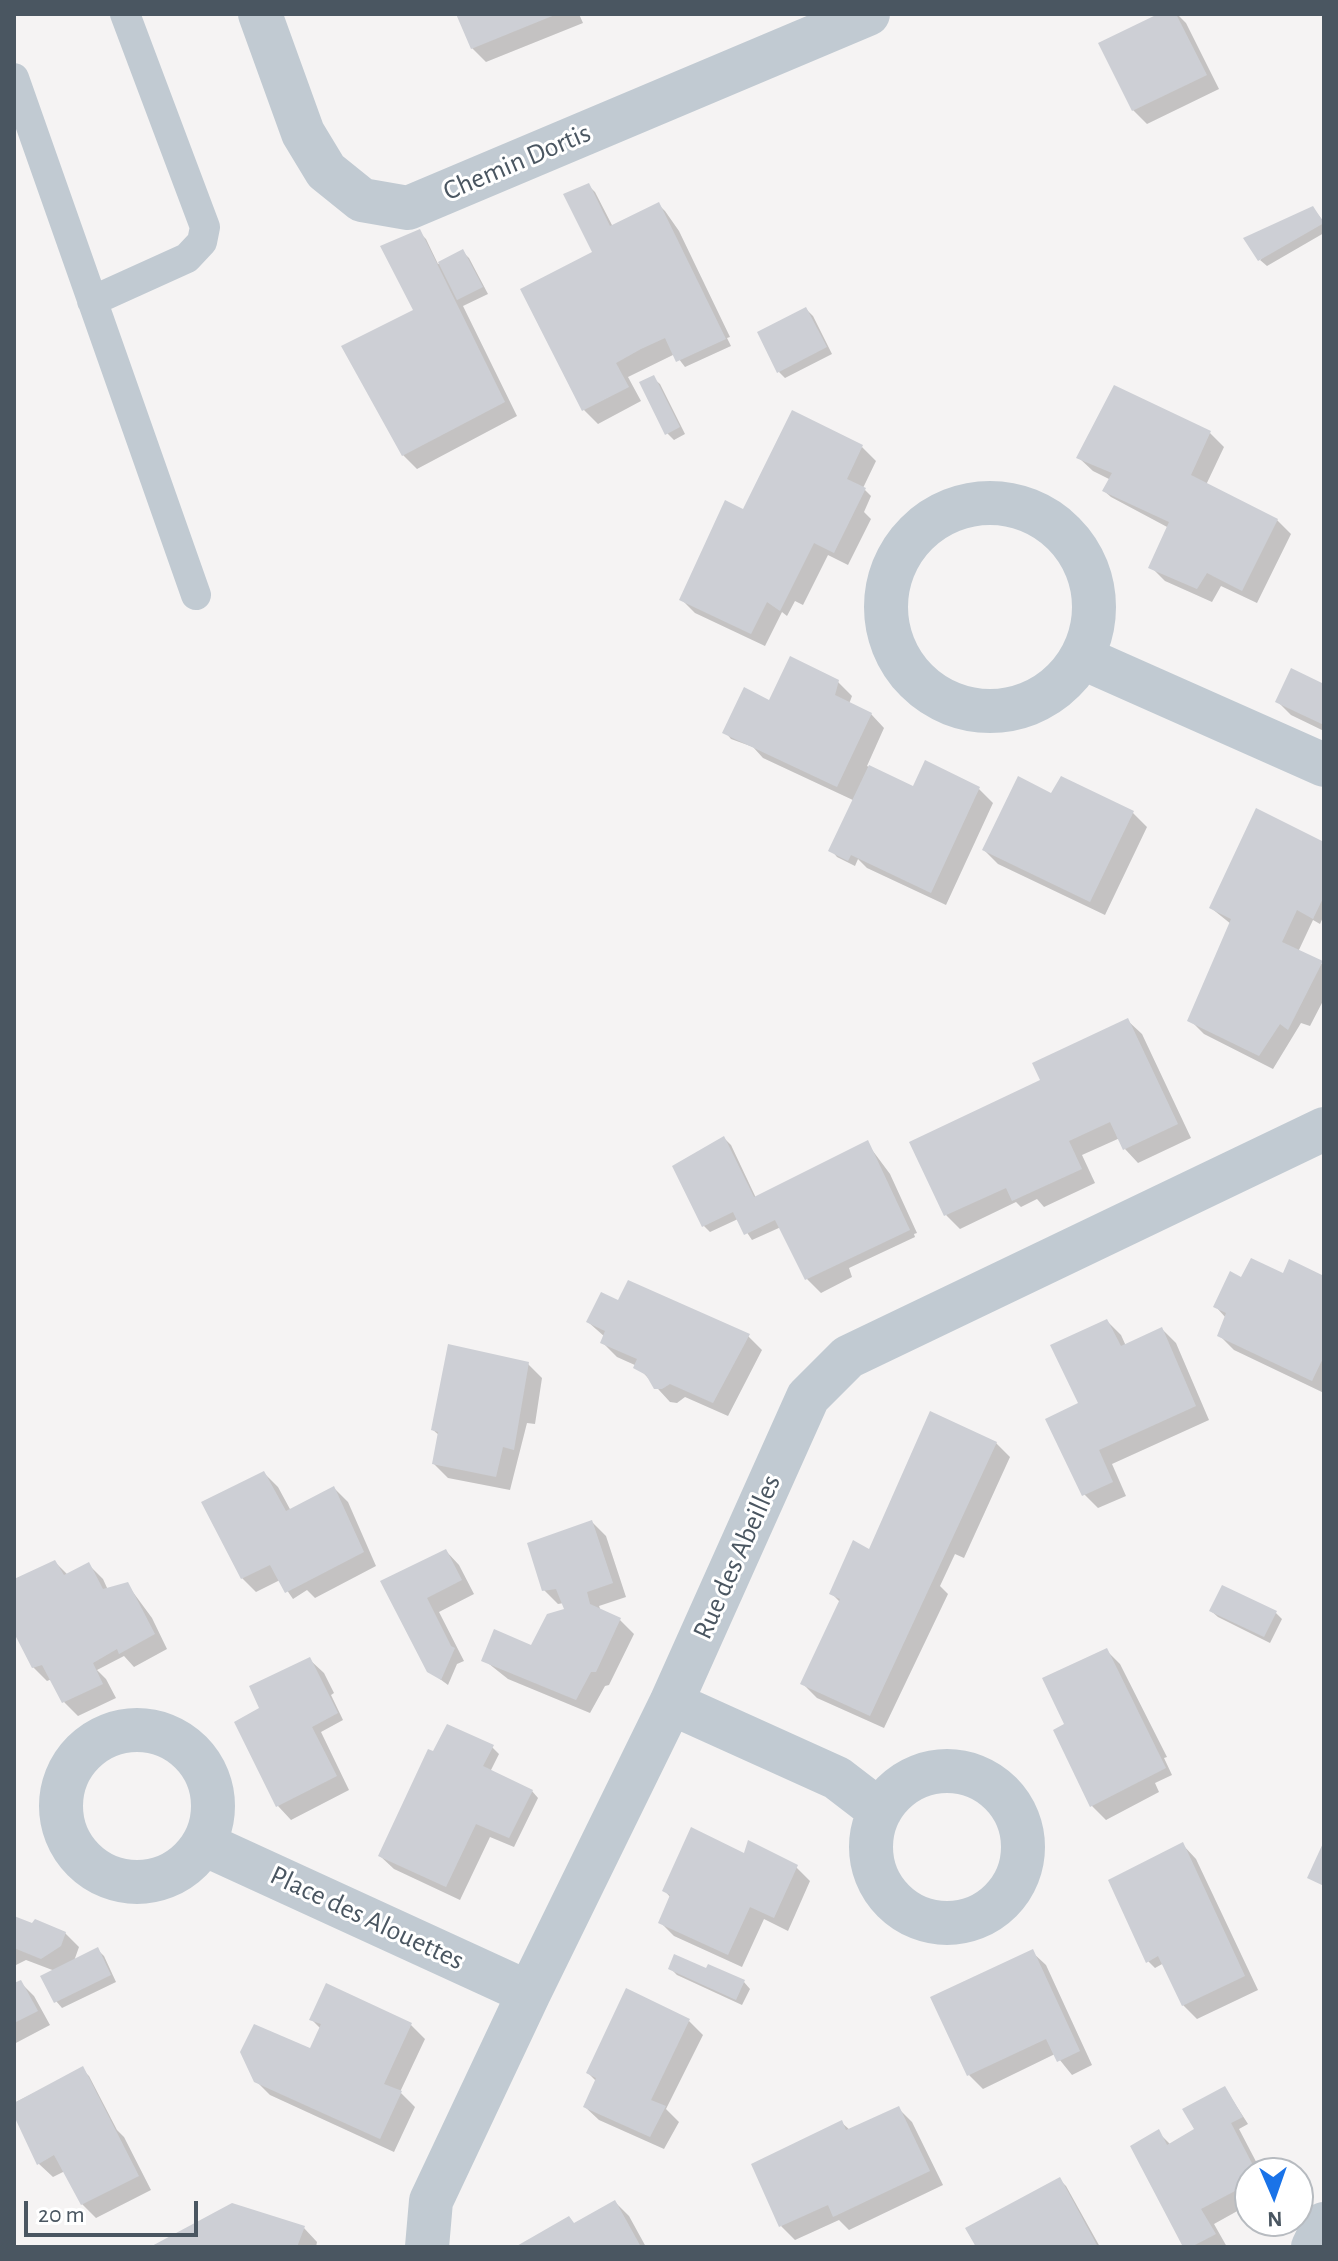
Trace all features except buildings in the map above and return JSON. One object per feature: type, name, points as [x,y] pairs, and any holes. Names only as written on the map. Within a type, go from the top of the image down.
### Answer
[{"type":"street","name":"Chemin Dortis","points":[[260,14],[303,133],[326,171],[362,200],[408,208],[868,14]]},
{"type":"street","points":[[998,502],[1038,514],[1071,539],[1091,576],[1095,618],[1083,658],[1056,689],[1020,708],[979,712],[941,700],[909,675],[890,639],[885,598],[897,559],[921,527],[957,508],[998,502]]},
{"type":"street","points":[[1083,658],[1324,765]]},
{"type":"street","name":"Rue des Abeilles","points":[[427,2247],[431,2201],[671,1703],[808,1397],[848,1357],[1324,1129]]},
{"type":"street","points":[[671,1703],[837,1778],[880,1811]]},
{"type":"street","name":"Place des Alouettes","points":[[204,1844],[529,1993]]},
{"type":"street","points":[[1313,2247],[1324,2224]]},
{"type":"lane","points":[[92,301],[187,258],[202,242],[205,227],[125,14]]},
{"type":"lane","points":[[14,78],[196,595]]}]
